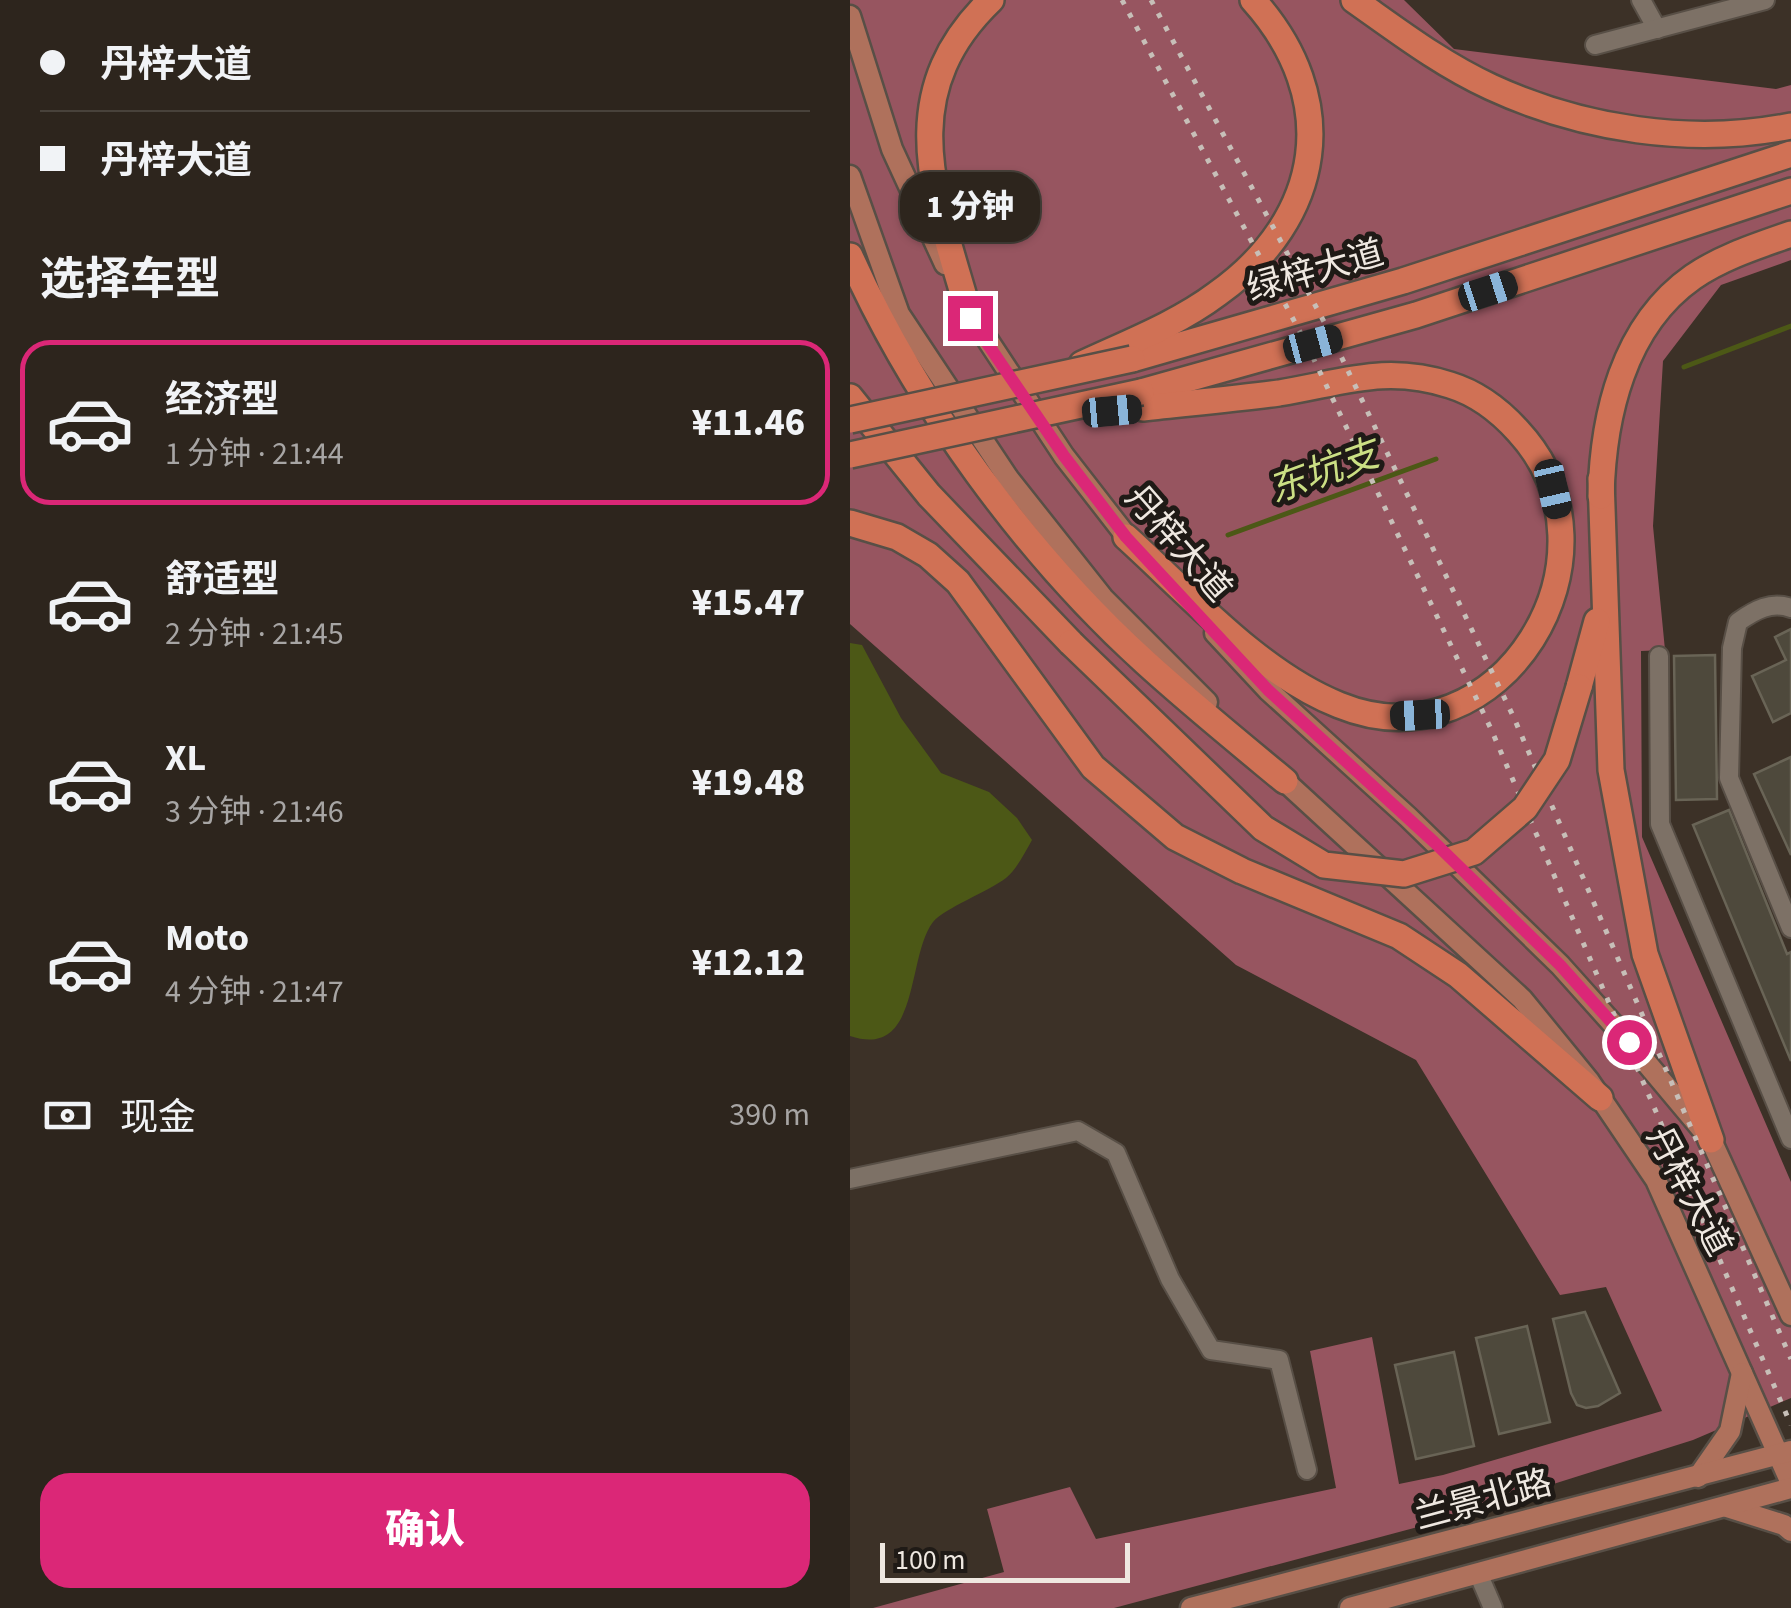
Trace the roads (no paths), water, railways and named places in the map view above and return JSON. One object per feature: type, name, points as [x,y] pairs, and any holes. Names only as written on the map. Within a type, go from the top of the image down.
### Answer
[{"type":"highway","points":[[970,318],[933,184],[927,138],[933,97],[948,54],[971,19],[991,0]]},
{"type":"highway","points":[[1130,350],[1216,296],[1252,266],[1284,229],[1304,183],[1310,142],[1306,99],[1296,62],[1276,26],[1253,0]]},
{"type":"highway","points":[[1354,0],[1424,50],[1489,86],[1560,115],[1665,134],[1760,133],[1791,126]]},
{"type":"highway","name":"绿梓大道","points":[[850,420],[1059,376],[1130,350],[1403,281],[1791,154]]},
{"type":"highway","name":"绿梓大道","points":[[850,456],[1020,418],[1142,400],[1783,194]]},
{"type":"highway","points":[[850,396],[929,495],[1071,643],[1263,828],[1324,865],[1404,874],[1474,852],[1526,808],[1557,760],[1596,630],[1601,479],[1614,399],[1625,362],[1641,330],[1690,278],[1715,263],[1790,234]]},
{"type":"highway","points":[[850,256],[908,365],[981,478],[1046,559],[1143,661],[1285,781]]},
{"type":"highway","points":[[1126,537],[1250,650],[1313,694],[1365,714],[1420,715],[1477,695],[1502,678],[1540,628],[1558,578],[1560,520],[1542,462],[1507,418],[1456,386],[1423,377],[1381,374],[1282,392],[1142,400]]},
{"type":"highway","points":[[1601,479],[1611,770],[1645,954],[1711,1140]]},
{"type":"highway","points":[[855,524],[897,537],[928,555],[958,582],[1093,767],[1175,838],[1399,936],[1458,975],[1600,1098]]},
{"type":"main road","name":"丹梓大道","points":[[850,16],[892,149],[970,318],[1064,456],[1126,537],[1268,690],[1560,965],[1711,1140],[1791,1315]]},
{"type":"main road","name":"丹梓大道","points":[[850,176],[899,314],[1008,478],[1103,598],[1285,781],[1522,999],[1600,1098],[1656,1180],[1742,1373],[1784,1453],[1791,1485]]},
{"type":"main road","points":[[1698,1477],[1730,1431],[1742,1373]]},
{"type":"main road","name":"兰景北路","points":[[1191,1608],[1784,1453]]},
{"type":"main road","name":"兰景北路","points":[[1350,1608],[1791,1485]]},
{"type":"main road","points":[[1725,1506],[1784,1525],[1791,1531]]},
{"type":"street","points":[[1642,0],[1656,29]]},
{"type":"street","points":[[1595,45],[1656,29],[1698,8],[1756,1]]},
{"type":"street","points":[[1791,608],[1756,608],[1738,622],[1732,648],[1729,778],[1791,928]]},
{"type":"street","points":[[1659,656],[1660,824],[1791,1139]]},
{"type":"street","points":[[850,1178],[1078,1132],[1116,1153],[1170,1279],[1211,1350],[1279,1360],[1307,1470]]},
{"type":"street","points":[[1478,1573],[1493,1608]]},
{"type":"waterway","name":"东坑支","points":[[1684,367],[1791,326]]},
{"type":"waterway","name":"东坑支","points":[[1228,535],[1436,459]]},
{"type":"railway","points":[[1122,0],[1306,343],[1491,729],[1791,1425]]},
{"type":"railway","points":[[1151,0],[1329,331],[1514,718],[1791,1359]]}]
